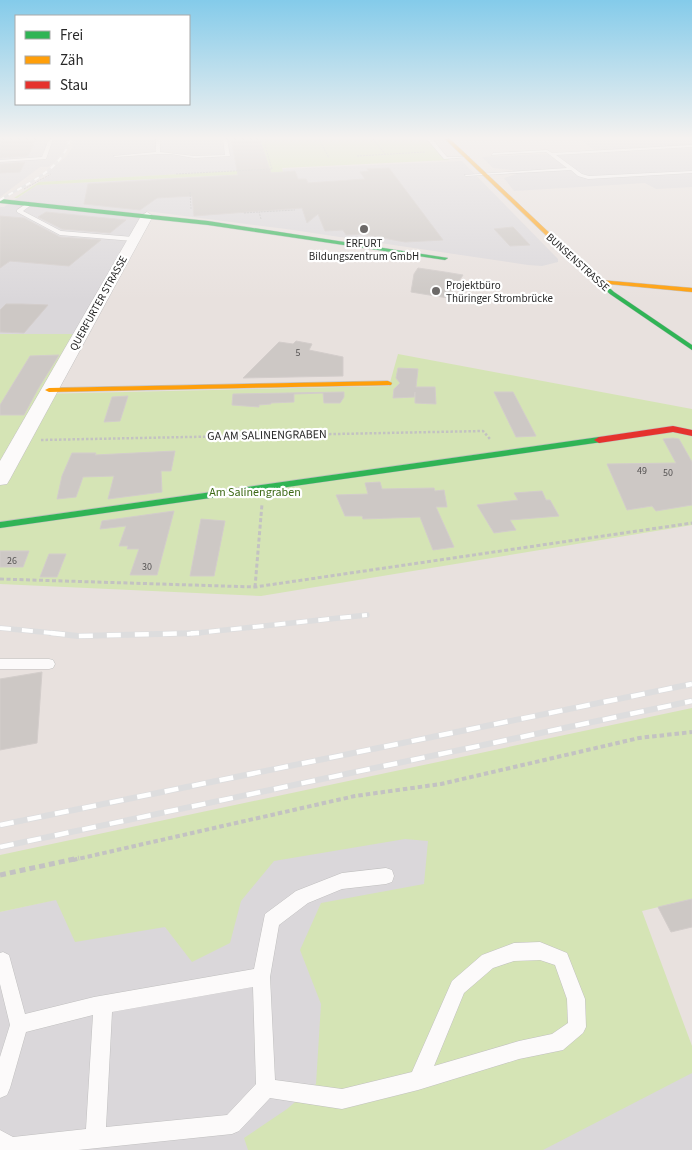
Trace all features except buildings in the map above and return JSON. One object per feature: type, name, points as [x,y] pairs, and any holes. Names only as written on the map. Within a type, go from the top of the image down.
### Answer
[{"type":"street","name":"BUNSENSTRASSE","points":[[506,193],[600,282],[692,348]]},
{"type":"street","points":[[0,201],[147,216],[293,234],[445,258]]},
{"type":"street","name":"QUERFURTER STRASSE","points":[[49,390],[147,216]]},
{"type":"street","points":[[600,282],[692,290]]},
{"type":"street","points":[[627,302],[632,293],[656,286]]},
{"type":"street","points":[[0,479],[49,390],[388,383]]},
{"type":"street","points":[[0,525],[263,489],[673,429],[686,430],[692,433]]},
{"type":"lane","points":[[30,204],[19,211],[60,232],[133,239]]},
{"type":"lane","points":[[0,664],[49,664]]},
{"type":"lane","points":[[0,1140],[10,1147],[96,1136],[232,1124],[266,1088],[261,977],[271,920],[302,897],[342,881],[386,876]]},
{"type":"lane","points":[[266,1088],[342,1099],[418,1080],[519,1050],[556,1043],[577,1027],[576,1000],[561,959],[540,951],[514,952],[488,960],[458,986],[418,1080]]},
{"type":"lane","points":[[0,962],[3,961],[19,1025],[0,1088]]},
{"type":"lane","points":[[19,1025],[102,1005],[261,977]]},
{"type":"lane","points":[[96,1136],[102,1005]]},
{"type":"path","name":"GA AM SALINENGRABEN","points":[[22,440],[484,431],[500,454]]},
{"type":"path","points":[[255,587],[263,489]]},
{"type":"path","points":[[0,579],[255,587],[692,523]]},
{"type":"path","points":[[0,875],[134,847],[355,796],[440,784],[639,738],[692,732]]},
{"type":"shaded area","points":[[25,193],[493,193],[558,259],[558,262],[542,266],[528,265],[286,229],[146,211],[73,334],[0,334],[0,207],[4,207]]},
{"type":"shaded area","points":[[454,812],[692,1046],[692,1150],[0,1150],[0,912]]},
{"type":"green space","points":[[22,193],[25,193],[17,198],[14,198]]},
{"type":"green space","name":"Am Salinengraben","points":[[0,334],[73,334],[39,394],[389,386],[398,354],[692,409],[692,525],[261,596],[0,584]]},
{"type":"green space","points":[[692,708],[692,899],[642,911],[692,1046],[692,1073],[543,1150],[248,1150],[244,1138],[287,1109],[316,1084],[321,1004],[300,950],[321,903],[424,884],[428,841],[405,839],[274,861],[241,901],[230,943],[192,962],[165,927],[75,942],[56,900],[0,912],[0,855]]},
{"type":"railway","points":[[0,200],[13,193]]},
{"type":"railway","points":[[196,633],[367,615]]},
{"type":"railway","points":[[0,628],[63,634]]},
{"type":"railway","points":[[51,633],[78,636],[196,633]]},
{"type":"railway","points":[[187,634],[196,633]]},
{"type":"railway","points":[[0,825],[692,684]]},
{"type":"railway","points":[[0,847],[692,701]]},
{"type":"traffic: fast","points":[[0,201],[208,223],[445,258]]},
{"type":"traffic: fast","points":[[574,259],[612,293],[692,348]]},
{"type":"traffic: fast","points":[[0,525],[599,440]]},
{"type":"traffic: slow","points":[[504,193],[574,259]]},
{"type":"traffic: slow","points":[[600,282],[692,290]]},
{"type":"traffic: slow","points":[[49,390],[388,383]]},
{"type":"traffic: jam","points":[[599,440],[673,429],[692,433]]},
{"type":"place","name":"ERFURT Bildungszentrum GmbH","points":[[364,229]]},
{"type":"place","name":"Projektbüro Thüringer Strombrücke","points":[[436,291]]}]
